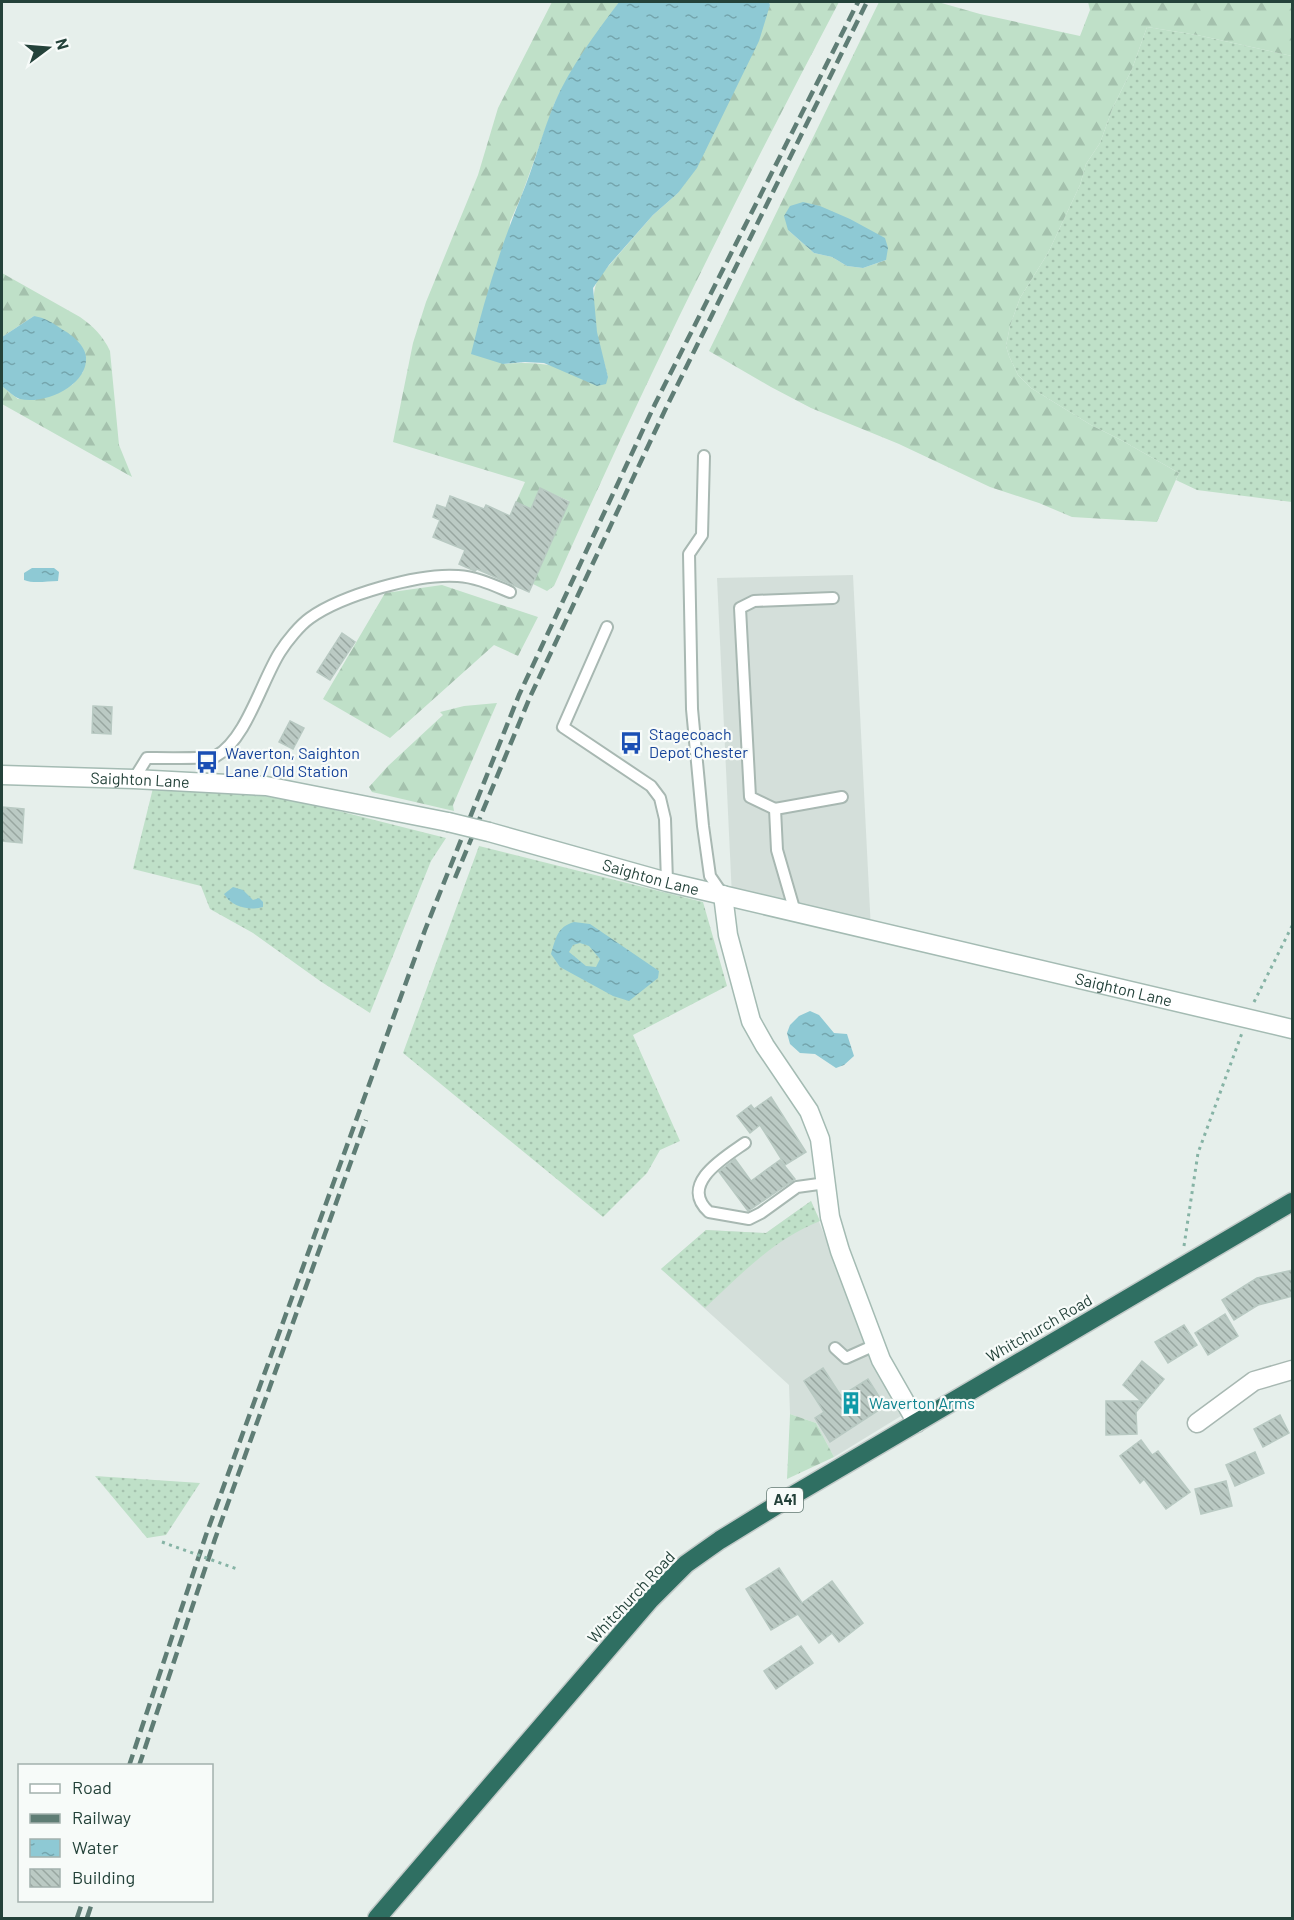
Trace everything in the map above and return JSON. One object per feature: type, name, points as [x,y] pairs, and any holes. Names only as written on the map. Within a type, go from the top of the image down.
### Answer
[{"type":"highway","name":"Whitchurch Road","points":[[377,1918],[650,1600],[686,1564],[720,1540],[1293,1202]]},
{"type":"street","name":"Saighton Lane","points":[[2,775],[266,786],[448,822],[666,882],[1293,1029]]},
{"type":"street","points":[[723,895],[728,935],[751,1021],[809,1111],[820,1139],[830,1217],[881,1360],[917,1423]]},
{"type":"street","points":[[1197,1423],[1254,1381],[1293,1370]]},
{"type":"lane","points":[[704,456],[702,535],[689,554],[692,709],[710,876],[723,895]]},
{"type":"lane","points":[[134,779],[147,758],[215,756],[236,738],[280,652],[308,619],[337,603],[381,588],[426,577],[458,576],[483,581],[510,592]]},
{"type":"lane","points":[[833,598],[754,601],[740,608],[750,797],[776,809],[842,797]]},
{"type":"lane","points":[[606,627],[563,727],[651,786],[660,798],[665,819],[666,882]]},
{"type":"lane","points":[[776,809],[777,850],[795,912]]},
{"type":"lane","points":[[745,1143],[714,1165],[701,1180],[701,1198],[709,1212],[749,1220],[761,1214],[797,1187],[826,1183]]},
{"type":"lane","points":[[835,1348],[846,1358],[875,1345]]},
{"type":"path","points":[[1190,1263],[1184,1247],[1198,1153],[1247,1018],[1293,926]]},
{"type":"path","points":[[162,1542],[237,1569]]},
{"type":"shaded area","points":[[853,575],[871,930],[732,897],[717,578]]},
{"type":"shaded area","points":[[811,1201],[865,1340],[899,1405],[901,1416],[834,1457],[816,1423],[790,1414],[789,1385],[661,1269],[706,1230],[766,1233]]},
{"type":"green space","points":[[552,2],[619,2],[568,78],[555,102],[510,222],[503,364],[543,364],[608,377],[598,340],[594,313],[595,288],[599,277],[653,215],[678,193],[770,5],[769,2],[839,2],[692,291],[621,438],[554,586],[547,591],[533,584],[569,501],[540,488],[531,509],[516,502],[525,482],[393,442],[413,343],[426,302],[478,175],[498,108]]},
{"type":"green space","points":[[879,2],[938,2],[980,14],[1080,36],[1090,10],[1088,2],[1292,2],[1292,56],[1197,35],[1147,27],[1132,69],[1113,107],[1100,143],[1086,164],[1080,185],[1048,253],[1020,298],[1010,326],[1006,346],[1009,356],[1018,375],[1031,388],[1091,425],[1179,473],[1157,522],[1072,517],[1039,503],[990,487],[899,444],[811,408],[709,351]],"holes":[[[788,230],[886,260],[863,268],[847,266],[832,257],[814,253]]]},
{"type":"green space","points":[[1147,27],[1197,35],[1292,56],[1292,502],[1197,490],[1176,480],[1179,473],[1091,425],[1031,388],[1018,375],[1009,356],[1006,346],[1020,298],[1048,253],[1080,185],[1086,164],[1100,143],[1113,107],[1132,69]]},
{"type":"green space","points":[[2,273],[80,317],[104,341],[110,351],[119,445],[132,477],[2,404],[2,386],[18,399],[72,385],[83,372],[86,357],[34,316],[2,337]]},
{"type":"green space","points":[[442,585],[538,617],[518,656],[494,645],[390,738],[323,699],[385,593]]},
{"type":"green space","points":[[497,703],[453,805],[454,811],[372,792],[369,787],[388,766],[443,715],[440,712],[464,706]]},
{"type":"green space","points":[[153,788],[253,794],[311,804],[446,838],[431,861],[370,1013],[320,981],[253,933],[210,909],[201,886],[133,869]]},
{"type":"green space","points":[[479,846],[703,902],[727,986],[633,1035],[680,1141],[660,1150],[647,1173],[603,1217],[403,1053]]},
{"type":"green space","points":[[811,1201],[820,1221],[772,1248],[705,1308],[661,1269],[706,1230],[766,1233]]},
{"type":"green space","points":[[790,1414],[816,1423],[834,1457],[787,1479]]},
{"type":"green space","points":[[95,1476],[200,1483],[166,1535],[147,1538]]},
{"type":"water","points":[[619,2],[769,2],[770,5],[759,41],[697,168],[678,193],[653,215],[609,265],[593,288],[597,332],[608,377],[606,384],[597,386],[544,363],[503,364],[471,354],[499,255],[555,102],[576,63]]},
{"type":"water","points":[[803,202],[820,206],[850,219],[885,238],[888,248],[886,260],[863,268],[847,266],[832,257],[814,253],[788,230],[784,216],[790,206]]},
{"type":"water","points":[[34,316],[49,321],[78,341],[85,353],[85,367],[80,377],[63,391],[41,399],[20,399],[2,386],[2,337]]},
{"type":"water","points":[[32,568],[54,568],[59,572],[58,581],[24,580],[24,573]]},
{"type":"water","points":[[233,887],[243,890],[253,900],[259,898],[263,902],[263,907],[247,908],[236,905],[224,894]]},
{"type":"water","points":[[574,922],[590,924],[659,971],[658,978],[629,1001],[613,996],[560,967],[551,954],[558,934],[568,924]],"holes":[[[580,943],[589,946],[600,959],[596,967],[586,966],[569,952],[573,945]]]},
{"type":"water","points":[[810,1011],[819,1015],[834,1033],[847,1034],[854,1056],[844,1065],[836,1068],[815,1054],[800,1053],[790,1044],[787,1033],[790,1025],[799,1016]]},
{"type":"building","points":[[540,488],[569,502],[529,592],[477,569],[475,571],[459,564],[465,550],[433,537],[440,520],[433,517],[437,505],[446,508],[450,496],[484,509],[486,505],[510,516],[516,502],[531,509]]},
{"type":"building","points":[[342,633],[355,642],[330,680],[317,672]]},
{"type":"building","points":[[93,706],[112,707],[111,734],[92,733]]},
{"type":"building","points":[[290,721],[304,728],[293,749],[279,742]]},
{"type":"building","points":[[2,807],[24,809],[22,843],[2,841]]},
{"type":"building","points":[[771,1097],[806,1152],[785,1165],[760,1125],[750,1133],[737,1116],[751,1105],[754,1109]]},
{"type":"building","points":[[735,1159],[751,1181],[780,1160],[795,1179],[748,1211],[719,1172]]},
{"type":"building","points":[[1293,1270],[1293,1296],[1258,1305],[1234,1320],[1222,1300],[1257,1278]]},
{"type":"building","points":[[1225,1314],[1238,1336],[1208,1355],[1195,1333]]},
{"type":"building","points":[[1184,1325],[1197,1345],[1168,1363],[1155,1342]]},
{"type":"building","points":[[1142,1361],[1164,1379],[1136,1412],[1137,1434],[1106,1435],[1106,1401],[1141,1401],[1123,1385]]},
{"type":"building","name":"Waverton Arms","points":[[823,1368],[841,1396],[868,1379],[885,1406],[830,1442],[815,1418],[824,1412],[804,1381]]},
{"type":"building","points":[[1280,1415],[1289,1433],[1263,1447],[1254,1429]]},
{"type":"building","points":[[1141,1440],[1152,1455],[1158,1451],[1190,1492],[1166,1509],[1144,1479],[1140,1483],[1120,1456]]},
{"type":"building","points":[[1255,1452],[1264,1473],[1235,1486],[1226,1465]]},
{"type":"building","points":[[1226,1481],[1232,1506],[1201,1514],[1195,1489]]},
{"type":"building","points":[[779,1568],[802,1603],[832,1581],[863,1623],[839,1642],[832,1633],[819,1643],[798,1614],[771,1630],[746,1589]]},
{"type":"building","points":[[801,1646],[813,1663],[776,1689],[764,1671]]},
{"type":"railway","points":[[130,1764],[206,1535],[425,930],[519,695],[655,404],[858,2]]},
{"type":"railway","points":[[455,878],[530,697],[666,408],[867,2]]},
{"type":"railway","points":[[140,1764],[215,1539],[366,1120]]},
{"type":"railway","points":[[77,1918],[82,1902]]},
{"type":"railway","points":[[87,1918],[92,1902]]},
{"type":"place","name":"Stagecoach Depot Chester","points":[[631,743]]},
{"type":"place","name":"Waverton, Saighton Lane / Old Station","points":[[207,762]]},
{"type":"place","name":"Waverton Arms","points":[[851,1403]]}]
